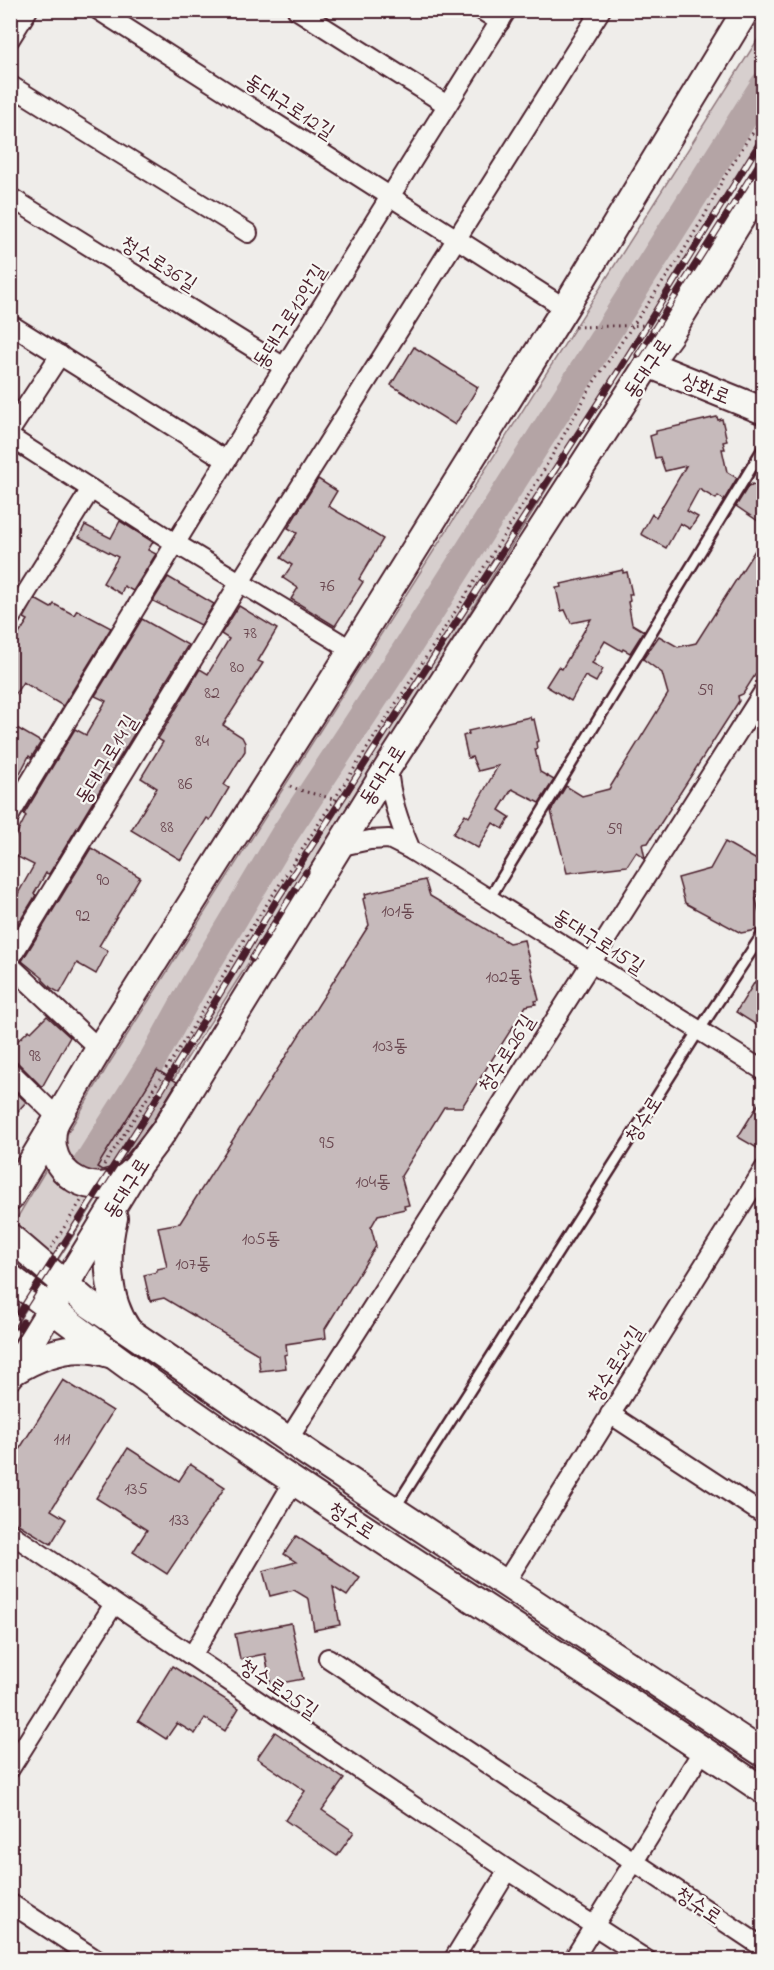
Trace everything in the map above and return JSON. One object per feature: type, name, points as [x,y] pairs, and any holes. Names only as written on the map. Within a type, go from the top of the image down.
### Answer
[{"type":"main road","points":[[10,1198],[21,1171],[352,650],[570,317],[747,10]]},
{"type":"main road","name":"동대구로","points":[[12,1374],[139,1164],[170,1121],[325,847],[388,767],[648,364],[670,334],[764,181]]},
{"type":"main road","name":"상화로","points":[[648,364],[764,411]]},
{"type":"main road","points":[[57,1117],[52,1132],[53,1148],[58,1163],[69,1175],[91,1185],[114,1184],[128,1176],[139,1164]]},
{"type":"main road","points":[[121,1197],[111,1228],[108,1262],[120,1319],[128,1330]]},
{"type":"main road","name":"청수로","points":[[10,1237],[86,1302],[288,1440],[764,1754]]},
{"type":"main road","name":"청수로","points":[[10,1277],[294,1481],[764,1791]]},
{"type":"main road","points":[[12,1374],[49,1355],[77,1349],[93,1349],[120,1358]]},
{"type":"street","points":[[10,39],[28,10]]},
{"type":"street","name":"동대구로12길","points":[[98,10],[457,239],[570,317]]},
{"type":"street","points":[[297,10],[447,105]]},
{"type":"street","points":[[481,10],[503,16]]},
{"type":"street","points":[[240,582],[601,10]]},
{"type":"street","name":"동대구로12안길","points":[[175,543],[503,16]]},
{"type":"street","points":[[10,85],[248,233]]},
{"type":"street","name":"청수로36길","points":[[10,197],[284,367]]},
{"type":"street","points":[[10,324],[226,460]]},
{"type":"street","points":[[10,430],[60,355]]},
{"type":"street","points":[[10,437],[175,543],[352,650]]},
{"type":"street","points":[[10,619],[92,489]]},
{"type":"street","points":[[10,815],[175,543]]},
{"type":"street","name":"동대구로14길","points":[[10,959],[240,582]]},
{"type":"street","name":"청수로26길","points":[[288,1440],[764,691]]},
{"type":"street","points":[[388,767],[396,818],[411,850]]},
{"type":"street","name":"동대구로15길","points":[[325,847],[389,839],[411,850],[764,1071]]},
{"type":"street","points":[[10,965],[99,1049]]},
{"type":"street","points":[[10,1071],[57,1117]]},
{"type":"street","name":"청수로24길","points":[[505,1583],[762,1174]]},
{"type":"street","points":[[610,1414],[762,1512]]},
{"type":"street","points":[[192,1656],[294,1481]]},
{"type":"street","points":[[10,1533],[114,1604],[10,1769]]},
{"type":"street","name":"청수로25길","points":[[114,1604],[508,1870],[647,1959]]},
{"type":"street","name":"청수로","points":[[328,1658],[764,1948]]},
{"type":"street","points":[[573,1959],[703,1750]]},
{"type":"street","points":[[453,1959],[508,1870]]},
{"type":"street","points":[[10,1903],[97,1959]]},
{"type":"lane","points":[[489,899],[764,447]]},
{"type":"lane","points":[[699,1030],[764,932]]},
{"type":"lane","name":"청수로","points":[[393,1510],[699,1030]]},
{"type":"path","points":[[104,1166],[188,1035],[239,948],[306,842],[454,614],[540,476],[594,382],[678,260],[722,181],[748,139],[764,119]]},
{"type":"path","points":[[570,317],[651,325]]},
{"type":"path","points":[[290,786],[301,791],[338,799],[349,806]]},
{"type":"path","points":[[306,842],[325,847]]},
{"type":"path","points":[[48,1253],[86,1194]]},
{"type":"path","points":[[10,1312],[17,1302]]},
{"type":"shaded area","points":[[763,31],[763,142],[349,806],[11,1333],[11,1228],[110,1062]]},
{"type":"building","points":[[414,347],[478,387],[455,425],[391,385]]},
{"type":"building","points":[[717,417],[718,420],[722,419],[727,441],[723,442],[725,449],[722,449],[727,472],[737,478],[724,500],[718,496],[716,499],[699,489],[687,511],[698,517],[690,529],[680,523],[666,548],[641,534],[652,514],[656,517],[686,466],[665,471],[660,457],[655,458],[650,436],[656,434],[656,431]]},
{"type":"building","points":[[318,479],[337,491],[328,506],[383,539],[359,579],[363,582],[335,626],[291,599],[298,588],[283,578],[292,565],[281,558],[297,533],[288,528]]},
{"type":"building","points":[[752,484],[764,490],[764,525],[736,506],[749,485]]},
{"type":"building","points":[[120,521],[153,542],[148,550],[156,554],[133,591],[124,586],[121,594],[103,583],[118,557],[79,537],[85,525],[111,538]]},
{"type":"building","points":[[764,536],[764,661],[743,694],[738,696],[739,701],[648,843],[642,844],[645,858],[636,852],[627,866],[567,873],[551,811],[566,786],[582,796],[609,789],[668,694],[662,673],[643,659],[659,636],[678,647],[696,643]]},
{"type":"building","points":[[623,570],[623,573],[627,572],[632,594],[629,594],[630,601],[628,602],[632,624],[644,631],[630,653],[605,641],[592,663],[603,669],[596,682],[585,676],[571,701],[546,686],[558,667],[562,669],[591,619],[571,623],[565,610],[561,611],[556,588],[562,587],[561,584]]},
{"type":"building","points":[[168,577],[214,604],[201,625],[153,601]]},
{"type":"building","points":[[35,599],[51,608],[54,604],[74,615],[77,610],[111,628],[63,706],[23,682],[10,702],[10,648],[28,620],[24,618]]},
{"type":"building","points":[[239,606],[277,629],[258,661],[263,663],[223,725],[242,737],[245,751],[224,785],[229,788],[210,820],[207,818],[181,860],[131,830],[157,788],[141,778],[163,742],[158,739],[200,669],[208,674],[229,639],[221,634]]},
{"type":"building","points":[[142,619],[188,645],[49,874],[46,873],[34,894],[36,895],[10,937],[10,908],[34,865],[10,853],[10,835],[15,837],[26,816],[24,814],[75,729],[86,735],[106,701],[95,696]]},
{"type":"building","points":[[530,717],[531,720],[534,719],[539,741],[536,742],[537,749],[535,749],[540,772],[554,780],[539,803],[512,789],[499,810],[510,817],[503,829],[493,823],[478,848],[453,834],[465,814],[469,817],[498,766],[478,771],[472,757],[468,758],[463,736],[469,734],[468,731]]},
{"type":"building","points":[[10,724],[41,742],[31,758],[29,756],[10,792]]},
{"type":"building","points":[[725,842],[764,864],[764,887],[756,899],[762,926],[757,930],[741,933],[685,903],[678,878],[710,869]]},
{"type":"building","points":[[91,848],[140,877],[99,946],[108,951],[96,974],[77,963],[60,993],[51,988],[43,978],[22,961]]},
{"type":"building","points":[[425,880],[430,896],[509,943],[524,940],[539,1000],[535,1001],[536,1004],[526,1006],[462,1107],[444,1107],[401,1176],[409,1205],[404,1206],[405,1209],[378,1215],[371,1227],[376,1246],[325,1329],[326,1338],[286,1344],[287,1354],[284,1355],[286,1368],[260,1371],[258,1354],[164,1298],[150,1301],[144,1275],[167,1267],[158,1227],[180,1223],[369,925],[363,899],[366,898],[365,894]]},
{"type":"building","points":[[764,967],[764,1030],[736,1012]]},
{"type":"building","points":[[47,1016],[70,1037],[42,1087],[18,1063],[10,1060],[10,1048]]},
{"type":"building","points":[[157,1070],[177,1082],[152,1123],[125,1157],[113,1167],[102,1170],[97,1167]]},
{"type":"building","points":[[10,1087],[26,1102],[10,1120]]},
{"type":"building","points":[[764,1095],[764,1152],[738,1137]]},
{"type":"building","points":[[63,1380],[113,1411],[51,1510],[66,1519],[51,1544],[10,1519],[10,1464]]},
{"type":"building","points":[[128,1448],[179,1481],[190,1464],[225,1487],[167,1574],[133,1552],[147,1530],[96,1498]]},
{"type":"building","points":[[296,1536],[360,1578],[347,1596],[333,1587],[340,1625],[314,1630],[309,1599],[294,1590],[270,1596],[263,1571],[296,1562],[284,1554]]},
{"type":"building","points":[[291,1623],[303,1679],[271,1685],[265,1654],[240,1659],[235,1634]]},
{"type":"building","points":[[172,1666],[239,1708],[225,1731],[205,1718],[195,1734],[177,1723],[166,1739],[138,1721]]},
{"type":"building","points":[[275,1732],[344,1779],[322,1810],[354,1832],[337,1856],[285,1820],[305,1791],[257,1758]]},
{"type":"waterway","points":[[86,1165],[152,1061],[193,987],[284,835],[402,656],[764,85]]},
{"type":"railway","points":[[10,1328],[145,1117],[276,901],[618,372],[764,136]]},
{"type":"railway","points":[[638,355],[764,156]]},
{"type":"railway","points":[[252,959],[306,872]]},
{"type":"railway","points":[[10,1342],[23,1322]]}]
